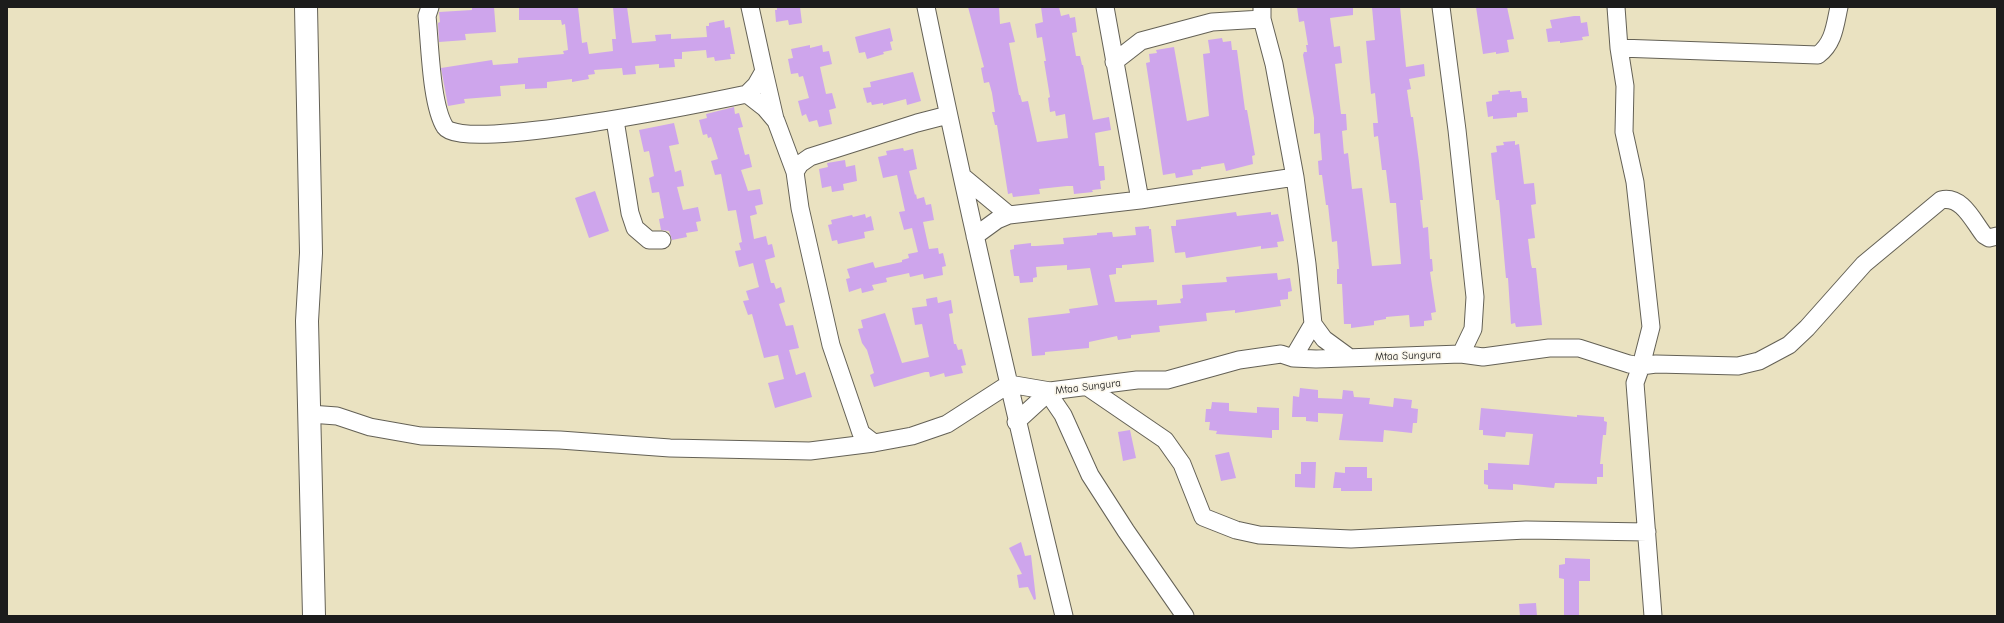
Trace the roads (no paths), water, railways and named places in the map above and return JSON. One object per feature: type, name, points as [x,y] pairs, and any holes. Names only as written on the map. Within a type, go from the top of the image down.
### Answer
[{"type":"street","points":[[306,7],[311,253],[307,321],[314,616]]},
{"type":"street","points":[[430,7],[427,16],[437,104],[445,127],[451,132],[456,133],[498,134],[615,120],[747,94],[756,85],[764,71]]},
{"type":"street","points":[[750,7],[776,121],[787,147],[795,172],[800,208],[831,345],[861,433],[874,443]]},
{"type":"street","points":[[926,7],[948,115],[1009,384],[1016,422],[1064,616]]},
{"type":"street","points":[[1105,7],[1140,200]]},
{"type":"street","points":[[1441,7],[1457,130],[1475,297],[1473,329],[1461,354]]},
{"type":"street","points":[[1616,7],[1619,48],[1625,86],[1624,132],[1635,182],[1651,327],[1635,383],[1653,616]]},
{"type":"street","points":[[1619,48],[1818,55],[1826,49],[1833,37],[1839,7]]},
{"type":"street","points":[[1114,62],[1141,41],[1147,39],[1212,22],[1262,13],[1274,64],[1295,177],[1307,264],[1313,324],[1324,339],[1350,358]]},
{"type":"street","points":[[747,94],[765,108],[776,121]]},
{"type":"street","points":[[795,172],[800,164],[810,157],[917,123],[948,115]]},
{"type":"street","points":[[615,120],[630,213],[635,228],[650,240],[662,240]]},
{"type":"street","points":[[787,147],[810,157]]},
{"type":"street","points":[[962,176],[1009,215]]},
{"type":"street","points":[[975,236],[997,220],[1009,215],[1140,200],[1295,177]]},
{"type":"street","name":"Mtaa Sungura","points":[[1009,384],[1049,392],[1089,388],[1137,380],[1167,380],[1239,360],[1281,354],[1293,358],[1350,358],[1461,354],[1483,357],[1549,348],[1579,348],[1629,364],[1641,366],[1656,364],[1738,366],[1759,361],[1789,346],[1878,252],[1941,200],[1947,198],[1955,200],[1962,205],[1984,235],[1989,238],[1997,236]]},
{"type":"street","points":[[1293,358],[1313,324]]},
{"type":"street","points":[[310,414],[337,416],[370,427],[422,436],[560,440],[670,448],[817,450],[874,443],[912,436],[947,424],[1009,384]]},
{"type":"street","points":[[1089,388],[1165,440],[1182,464],[1203,517],[1236,530],[1281,537],[1352,539],[1526,530],[1647,532]]},
{"type":"street","points":[[1016,422],[1049,392],[1063,415],[1090,475],[1126,531],[1185,616]]}]
